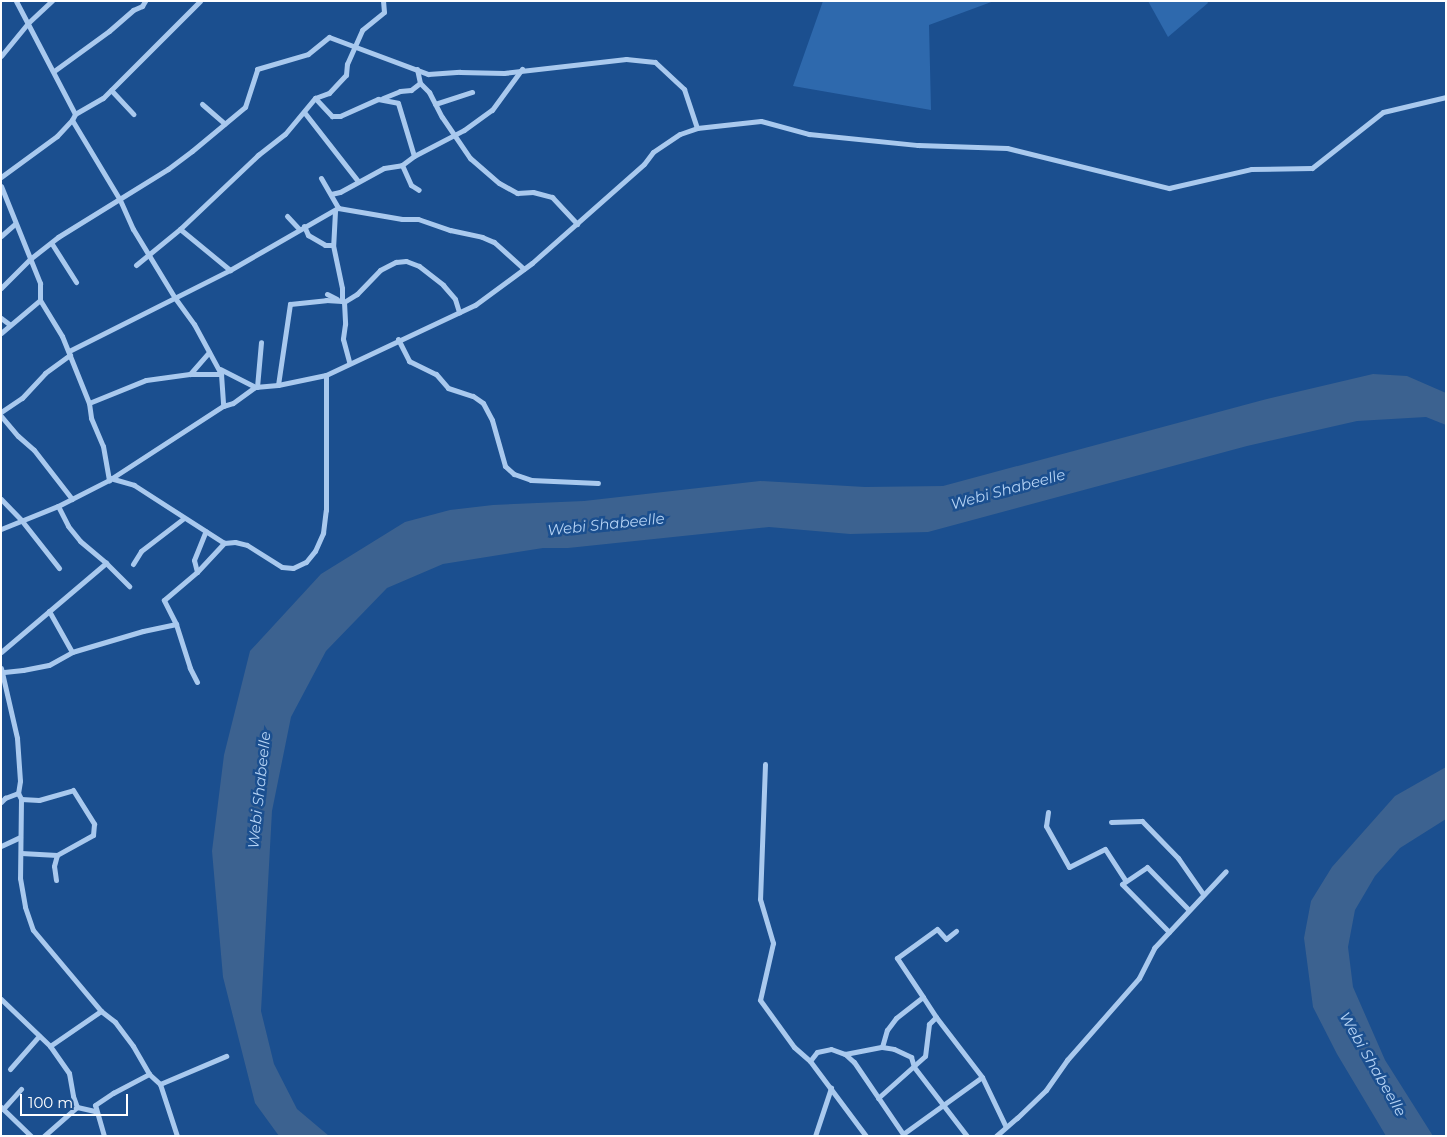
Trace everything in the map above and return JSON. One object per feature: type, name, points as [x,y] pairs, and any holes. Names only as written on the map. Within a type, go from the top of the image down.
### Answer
[{"type":"street","points":[[16,1],[75,114]]},
{"type":"street","points":[[1,56],[28,23],[52,1]]},
{"type":"street","points":[[54,71],[109,32],[133,10],[142,6],[145,1]]},
{"type":"street","points":[[1,176],[57,136],[75,114],[104,98],[200,1]]},
{"type":"street","points":[[136,265],[180,229],[258,155],[285,134],[315,98],[329,93],[346,75],[347,64],[356,48],[362,30],[384,12],[383,1]]},
{"type":"street","points":[[1,288],[30,259],[52,244],[58,237],[120,200],[192,151],[245,107],[257,69],[308,54],[329,37],[428,74],[460,72],[504,73],[522,69],[626,59],[655,62],[684,89],[697,128]]},
{"type":"street","points":[[331,194],[340,192],[384,168],[402,165],[414,156],[464,130],[492,110],[522,69]]},
{"type":"street","points":[[417,70],[420,83],[429,92],[453,135],[470,158],[499,184],[517,193],[534,192],[552,198],[577,224]]},
{"type":"street","points":[[315,98],[332,116],[340,116],[400,91],[410,90],[420,83]]},
{"type":"street","points":[[111,90],[133,114]]},
{"type":"street","points":[[435,104],[472,92]]},
{"type":"street","points":[[216,366],[230,376],[256,387],[278,385],[326,375],[349,362],[460,312],[475,304],[524,270],[644,164],[653,152],[680,134],[697,128],[761,121],[809,134],[918,145],[1008,148],[1169,188],[1251,170],[1312,168],[1383,112],[1446,97]]},
{"type":"street","points":[[382,98],[398,103],[414,156]]},
{"type":"street","points":[[202,104],[225,124]]},
{"type":"street","points":[[304,112],[358,181]]},
{"type":"street","points":[[72,120],[120,200],[133,229],[175,298],[194,324],[221,374],[223,406]]},
{"type":"street","points":[[402,165],[411,184],[419,190]]},
{"type":"street","points":[[321,178],[331,194],[337,210],[333,245],[342,288],[345,324],[343,339],[349,362]]},
{"type":"street","points":[[1,186],[40,283],[40,300],[70,353],[91,418],[103,446],[109,479]]},
{"type":"street","points":[[1,412],[22,398],[45,373],[70,353],[198,284],[230,270],[255,254],[337,210],[402,218],[418,218],[450,230],[482,237],[494,242],[524,270]]},
{"type":"street","points":[[287,216],[308,235],[325,245],[333,245]]},
{"type":"street","points":[[1,236],[15,224]]},
{"type":"street","points":[[180,229],[230,270]]},
{"type":"street","points":[[52,244],[76,282]]},
{"type":"street","points":[[278,385],[290,304],[317,300],[343,301],[357,294],[380,270],[396,262],[406,261],[419,266],[443,284],[455,299],[460,312]]},
{"type":"street","points":[[327,294],[343,301]]},
{"type":"street","points":[[1,333],[9,324],[40,300]]},
{"type":"street","points":[[1,318],[9,324]]},
{"type":"street","points":[[398,340],[410,361],[436,374],[448,388],[473,396],[483,403],[492,420],[505,466],[514,474],[531,480],[598,484]]},
{"type":"street","points":[[1,529],[58,506],[109,479],[256,387],[261,342]]},
{"type":"street","points":[[190,374],[209,352]]},
{"type":"street","points":[[88,404],[146,380],[190,374],[221,374]]},
{"type":"street","points":[[197,682],[190,668],[176,624],[164,600],[197,572],[224,544],[235,542],[247,545],[282,567],[293,568],[306,562],[315,551],[322,533],[326,510],[326,375]]},
{"type":"street","points":[[1,416],[18,436],[34,450],[72,499]]},
{"type":"street","points":[[109,479],[134,485],[224,544]]},
{"type":"street","points":[[1,499],[22,521],[59,568]]},
{"type":"street","points":[[58,506],[68,526],[80,541],[129,586]]},
{"type":"street","points":[[133,564],[142,551],[184,518]]},
{"type":"street","points":[[197,572],[194,560],[206,531]]},
{"type":"street","points":[[1,652],[106,563]]},
{"type":"street","points":[[49,611],[72,652]]},
{"type":"street","points":[[176,624],[143,631],[72,652],[49,665],[23,670],[2,670],[17,738],[20,781],[18,793],[21,799],[20,878],[25,907],[33,930],[101,1011],[115,1022],[149,1074],[160,1084],[177,1136]]},
{"type":"street","points":[[765,764],[760,899],[773,943],[760,1000],[794,1047],[810,1061],[866,1136]]},
{"type":"street","points":[[21,799],[39,800],[73,790],[86,808],[94,824],[93,835],[57,855],[21,853]]},
{"type":"street","points":[[1,802],[5,798],[18,793]]},
{"type":"street","points":[[1048,812],[1046,826],[1069,867],[1105,849],[1126,881]]},
{"type":"street","points":[[1111,822],[1142,821],[1178,858],[1203,894]]},
{"type":"street","points":[[1,846],[20,837]]},
{"type":"street","points":[[56,880],[54,866],[57,855]]},
{"type":"street","points":[[1169,932],[1122,884],[1147,867],[1188,909]]},
{"type":"street","points":[[996,1136],[1046,1090],[1067,1060],[1139,978],[1154,948],[1188,909],[1226,872]]},
{"type":"street","points":[[956,931],[946,939],[937,929],[897,958],[936,1017],[982,1077],[1006,1126]]},
{"type":"street","points":[[882,1047],[887,1030],[896,1018],[923,997]]},
{"type":"street","points":[[1,999],[50,1046],[69,1073],[77,1107]]},
{"type":"street","points":[[50,1046],[101,1011]]},
{"type":"street","points":[[878,1098],[925,1056],[929,1024],[936,1017]]},
{"type":"street","points":[[10,1069],[39,1036]]},
{"type":"street","points":[[810,1061],[817,1052],[831,1049],[846,1054],[882,1047],[894,1048],[911,1056],[914,1067],[967,1136]]},
{"type":"street","points":[[846,1054],[903,1135],[982,1077]]},
{"type":"street","points":[[160,1084],[226,1056]]},
{"type":"street","points":[[104,1136],[95,1111],[95,1105],[149,1074]]},
{"type":"street","points":[[815,1136],[831,1088]]},
{"type":"street","points":[[22,1089],[2,1108],[31,1136]]},
{"type":"street","points":[[77,1107],[95,1111]]},
{"type":"street","points":[[44,1136],[77,1107]]},
{"type":"shaded area","points":[[823,1],[994,1],[929,25],[931,110],[793,86]]},
{"type":"shaded area","points":[[1148,1],[1207,1],[1208,3],[1168,37]]},
{"type":"water","name":"Webi Shabeelle","points":[[1373,374],[1407,376],[1446,393],[1446,425],[1426,417],[1357,421],[1247,446],[928,532],[850,534],[769,527],[568,548],[543,548],[443,564],[387,588],[326,651],[291,717],[272,811],[261,1011],[274,1064],[297,1109],[329,1136],[279,1136],[255,1103],[223,977],[212,851],[224,755],[250,651],[321,574],[405,522],[450,510],[493,505],[584,501],[760,481],[865,487],[943,486],[1263,400]]},
{"type":"water","name":"Webi Shabeelle","points":[[1446,767],[1446,819],[1400,848],[1375,876],[1355,910],[1348,947],[1353,987],[1385,1060],[1433,1136],[1386,1136],[1337,1054],[1313,1007],[1304,938],[1311,901],[1332,867],[1395,796]]}]
